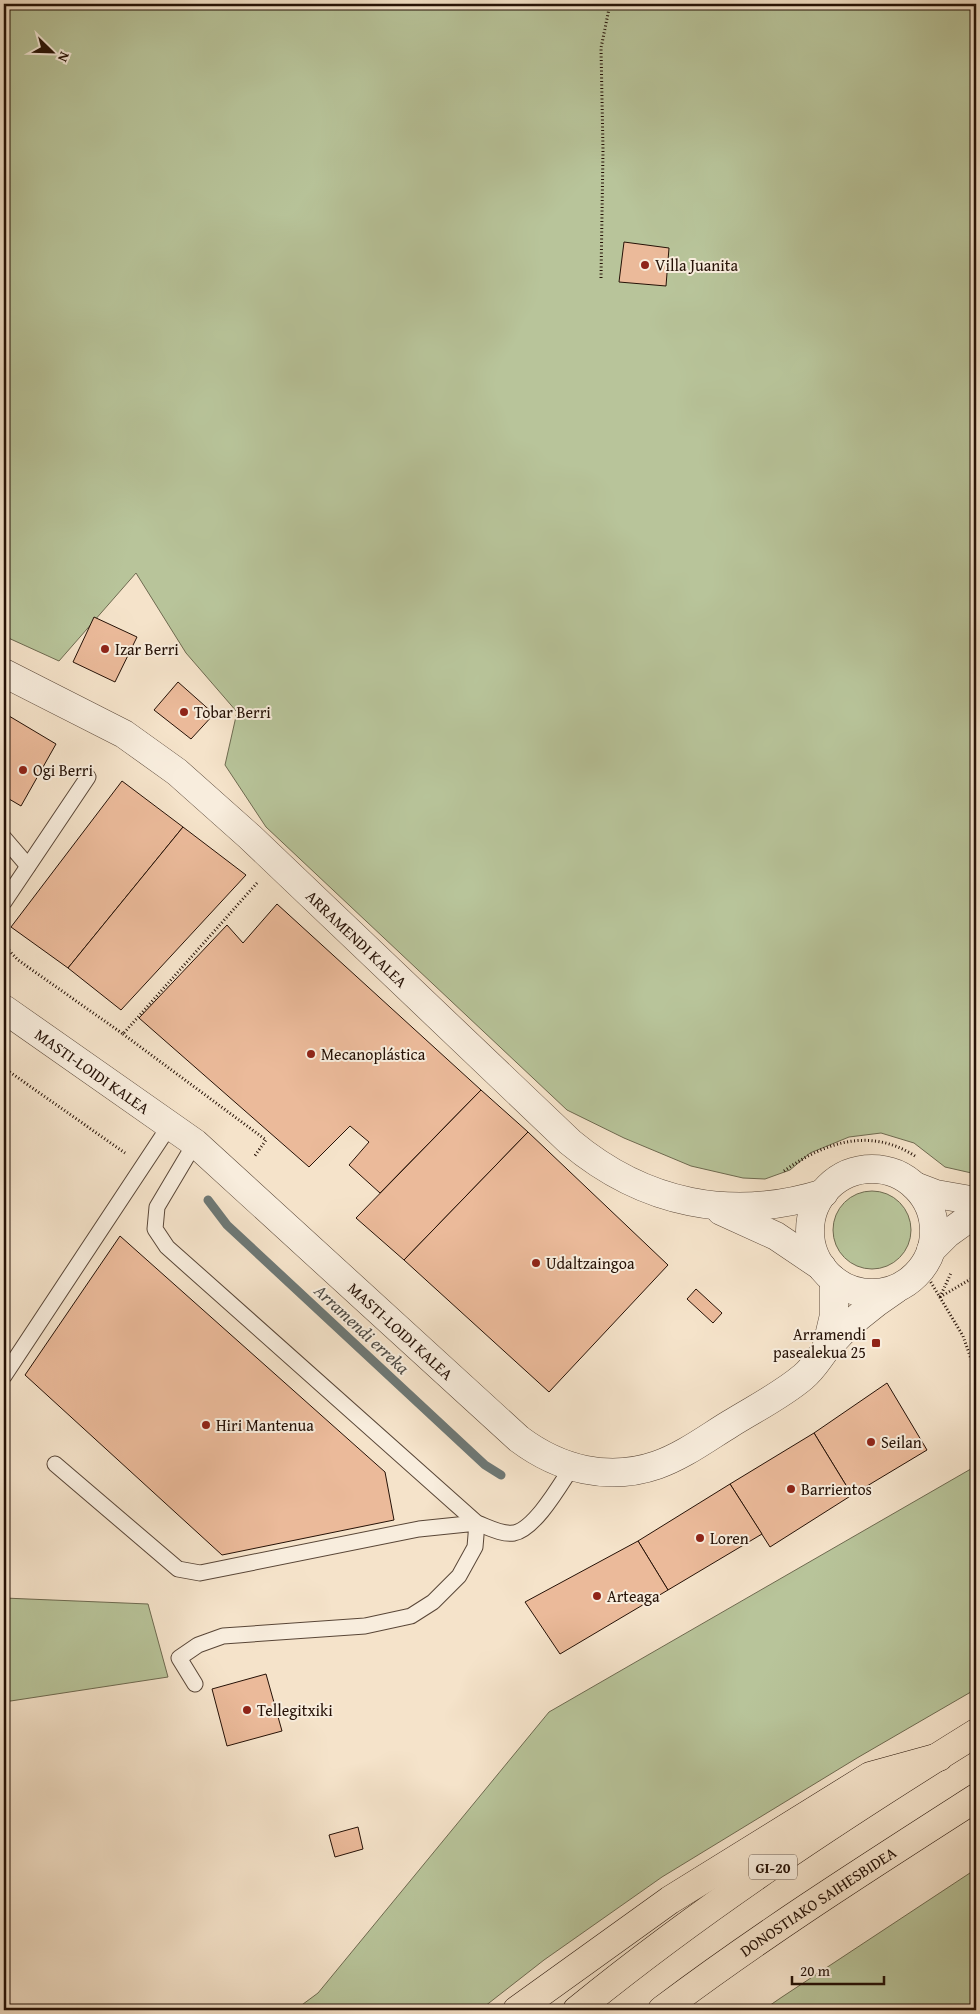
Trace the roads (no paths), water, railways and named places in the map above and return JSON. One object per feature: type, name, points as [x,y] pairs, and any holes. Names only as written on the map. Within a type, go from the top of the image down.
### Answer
[{"type":"highway","name":"GI-20","points":[[577,2010],[744,1887],[976,1733]]},
{"type":"highway","points":[[517,2010],[670,1900],[870,1776],[939,1757]]},
{"type":"highway","name":"DONOSTIAKO SAIHESBIDEA","points":[[662,2010],[718,1968],[830,1892],[976,1798]]},
{"type":"street","name":"ARRAMENDI KALEA","points":[[4,673],[124,734],[177,772],[250,837],[589,1158],[608,1170],[645,1187],[706,1205],[776,1236],[828,1274]]},
{"type":"street","name":"MASTI-LOIDI KALEA","points":[[4,1009],[195,1143],[518,1439],[536,1452],[572,1467],[598,1472],[618,1473],[638,1470],[677,1456],[795,1384],[812,1369],[825,1350],[863,1312],[896,1289]]},
{"type":"street","points":[[976,1201],[936,1194],[915,1186],[902,1177],[889,1172],[864,1170],[837,1181],[824,1193],[815,1209],[811,1234],[814,1251],[828,1274],[849,1288],[864,1292],[880,1293],[896,1289],[909,1281],[947,1234],[976,1212]]},
{"type":"street","points":[[915,1186],[924,1197],[932,1214],[934,1231],[926,1259]]},
{"type":"street","name":"ARRAMENDI KALEA","points":[[706,1205],[736,1208],[766,1206],[796,1202],[824,1193]]},
{"type":"street","name":"MASTI-LOIDI KALEA","points":[[825,1350],[834,1315],[828,1274]]},
{"type":"lane","points":[[4,902],[88,777]]},
{"type":"lane","points":[[4,838],[28,866]]},
{"type":"lane","points":[[4,1376],[170,1126]]},
{"type":"lane","points":[[195,1143],[157,1207],[155,1229],[167,1247],[477,1523],[501,1532],[514,1533],[527,1526],[544,1508],[572,1467]]},
{"type":"lane","points":[[54,1464],[178,1569],[200,1573],[419,1530],[477,1523]]},
{"type":"lane","points":[[195,1684],[179,1658],[198,1645],[223,1636],[365,1626],[411,1616],[433,1602],[459,1576],[475,1547],[477,1523]]},
{"type":"waterway","name":"Arramendi erreka","points":[[208,1200],[227,1225],[485,1465],[501,1475]]},
{"type":"place","name":"Villa Juanita","points":[[645,265]]},
{"type":"place","name":"Izar Berri","points":[[105,649]]},
{"type":"place","name":"Tobar Berri","points":[[184,712]]},
{"type":"place","name":"Ogi Berri","points":[[23,770]]},
{"type":"place","name":"Mecanoplástica","points":[[311,1054]]},
{"type":"place","name":"Udaltzaingoa","points":[[536,1263]]},
{"type":"place","name":"Arramendi pasealekua 25","points":[[876,1343]]},
{"type":"place","name":"Hiri Mantenua","points":[[206,1425]]},
{"type":"place","name":"Seilan","points":[[871,1442]]},
{"type":"place","name":"Barrientos","points":[[791,1489]]},
{"type":"place","name":"Loren","points":[[700,1538]]},
{"type":"place","name":"Arteaga","points":[[597,1596]]},
{"type":"place","name":"Tellegitxiki","points":[[247,1710]]}]
